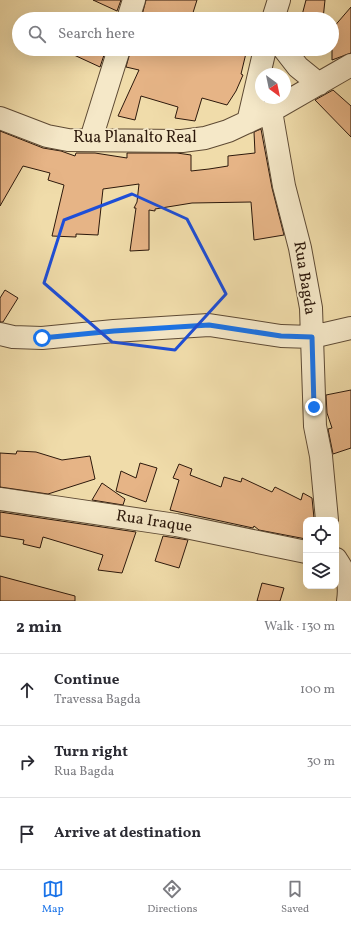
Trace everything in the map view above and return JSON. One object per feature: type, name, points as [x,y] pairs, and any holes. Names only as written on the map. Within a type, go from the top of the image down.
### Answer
[{"type":"street","points":[[130,12],[134,0]]},
{"type":"street","points":[[276,12],[280,0]]},
{"type":"street","points":[[92,139],[118,56]]},
{"type":"street","points":[[248,122],[263,56]]},
{"type":"street","points":[[289,56],[298,67],[319,84]]},
{"type":"street","name":"Rua Planalto Real","points":[[0,118],[47,136],[68,140],[92,139],[182,141],[205,138],[220,134],[271,111],[351,65]]},
{"type":"street","name":"Rua Bagda","points":[[271,111],[284,186],[300,248],[311,308],[315,426],[322,468],[327,517]]},
{"type":"street","points":[[0,334],[13,337],[42,338],[121,330],[209,325],[281,336],[312,337],[351,328]]},
{"type":"street","name":"Rua Iraque","points":[[0,499],[176,525],[303,551]]},
{"type":"street","points":[[339,564],[346,575],[350,589],[348,601]]},
{"type":"highlighted area","points":[[132,194],[187,219],[226,294],[175,350],[112,342],[44,283],[64,220]]},
{"type":"building","points":[[93,0],[121,0],[117,11]]},
{"type":"building","points":[[146,0],[197,0],[193,12],[143,12]]},
{"type":"building","points":[[306,0],[325,0],[324,12],[303,12]]},
{"type":"building","points":[[351,7],[351,53],[332,60],[332,56],[339,56],[339,21]]},
{"type":"building","points":[[76,56],[104,56],[100,67]]},
{"type":"building","points":[[129,56],[245,56],[241,74],[243,75],[236,91],[227,105],[202,98],[195,121],[175,118],[178,107],[141,96],[135,120],[118,116],[139,70],[126,67]]},
{"type":"building","points":[[333,90],[351,106],[351,137],[315,100]]},
{"type":"building","points":[[261,129],[272,188],[284,235],[254,240],[251,202],[192,203],[155,209],[155,211],[149,210],[149,250],[130,251],[136,208],[134,208],[137,202],[139,184],[103,189],[98,235],[76,234],[76,237],[52,236],[64,185],[48,180],[50,173],[23,166],[0,206],[0,131],[43,148],[61,151],[75,156],[76,153],[95,153],[127,158],[127,153],[177,153],[191,155],[191,171],[228,166],[228,156],[255,153],[254,132]]},
{"type":"building","points":[[5,290],[18,298],[3,322],[0,322],[0,298]]},
{"type":"building","points":[[351,390],[351,448],[333,454],[328,429],[332,428],[327,413],[326,395]]},
{"type":"building","points":[[17,451],[36,452],[62,460],[90,456],[95,479],[48,494],[0,487],[0,453],[16,454]]},
{"type":"building","points":[[140,463],[157,468],[146,502],[116,491],[121,471],[136,478]]},
{"type":"building","points":[[179,464],[192,469],[190,475],[221,487],[224,477],[241,482],[242,478],[272,492],[275,487],[301,500],[303,493],[312,498],[314,517],[303,517],[303,538],[259,530],[254,526],[253,528],[170,510],[179,480],[173,478]]},
{"type":"building","points":[[102,483],[125,499],[123,505],[92,500]]},
{"type":"building","points":[[0,512],[136,532],[122,573],[98,570],[103,555],[43,537],[40,548],[23,544],[24,540],[0,536]]},
{"type":"building","points":[[163,536],[188,540],[179,568],[155,561]]},
{"type":"building","points":[[0,576],[75,596],[75,601],[0,601]]},
{"type":"building","points":[[262,583],[284,588],[280,601],[257,601]]},
{"type":"route","points":[[42,338],[114,331],[209,325],[281,336],[312,337],[314,407]]}]
